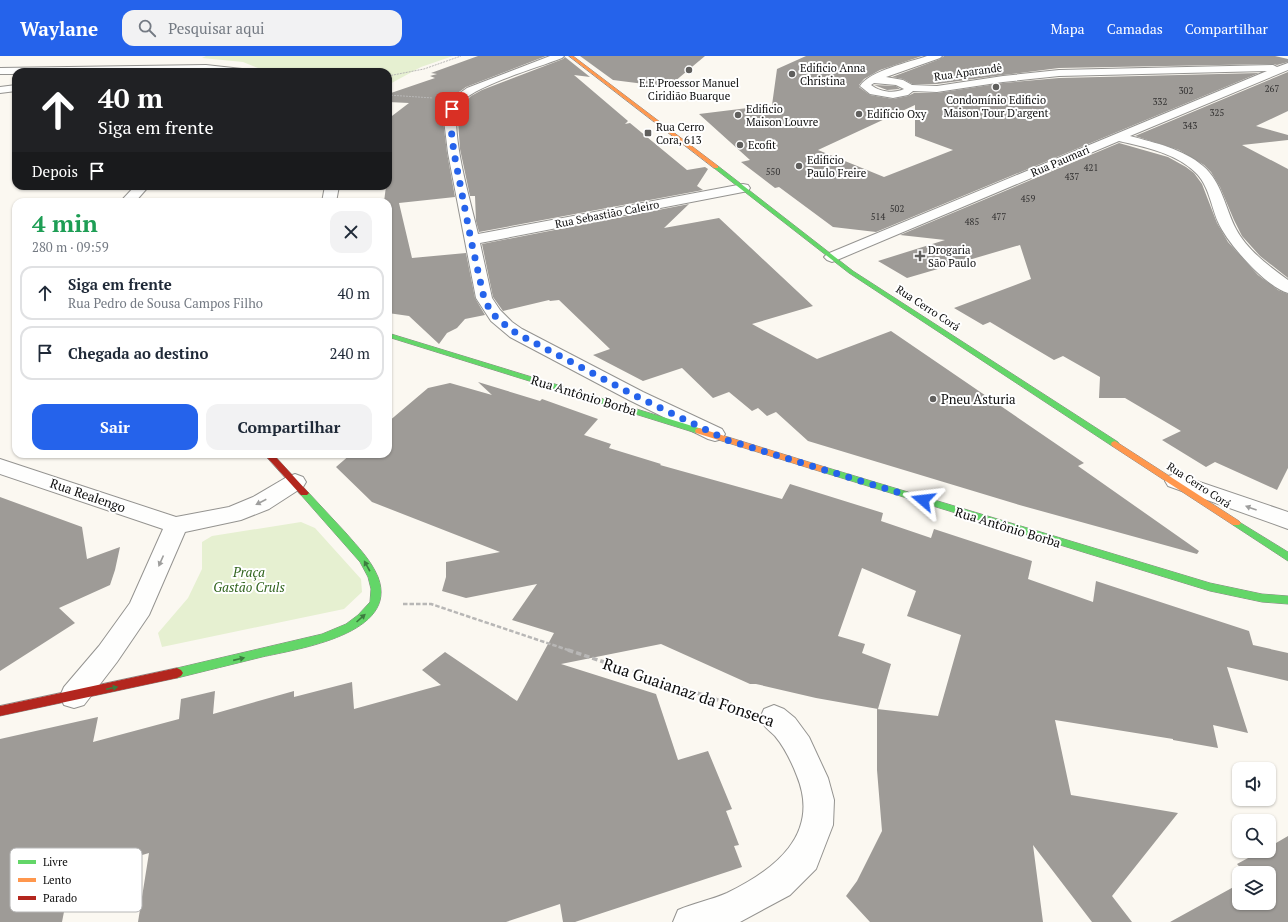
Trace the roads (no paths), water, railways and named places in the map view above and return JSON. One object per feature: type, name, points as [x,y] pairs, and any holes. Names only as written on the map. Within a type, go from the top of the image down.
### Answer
[{"type":"main road","name":"Rua Cerro Corá","points":[[571,56],[851,272],[1288,557]]},
{"type":"main road","name":"Rua Antônio Borba","points":[[392,336],[1058,542],[1210,587],[1262,598],[1288,600]]},
{"type":"main road","points":[[0,711],[145,681],[324,638],[350,627],[362,618],[375,603],[376,589],[373,577],[363,559],[272,458]]},
{"type":"street","points":[[558,56],[471,90],[457,100],[452,109],[450,120],[454,153],[484,298],[491,312],[516,333],[636,396],[727,440]]},
{"type":"street","points":[[892,76],[910,88],[909,90],[903,93],[883,94],[866,89],[865,84],[892,76],[938,56]]},
{"type":"street","points":[[183,68],[206,68]]},
{"type":"street","name":"Rua Aparandê","points":[[910,88],[937,89],[1003,79],[1059,73],[1216,72],[1286,68]]},
{"type":"street","name":"Rua Paumari","points":[[832,258],[1262,76],[1286,68]]},
{"type":"street","points":[[0,71],[12,71]]},
{"type":"street","name":"Rua Aparandê","points":[[1216,72],[1262,76]]},
{"type":"street","name":"Rua Aparandê","points":[[1216,72],[1248,83]]},
{"type":"street","points":[[0,90],[12,88]]},
{"type":"street","points":[[1124,135],[1184,160],[1199,170],[1209,181],[1214,190],[1221,214],[1230,232],[1259,265],[1288,288]]},
{"type":"street","name":"Rua Sebastião Caleiro","points":[[471,240],[743,188]]},
{"type":"street","points":[[131,198],[138,190]]},
{"type":"street","name":"Rua Realengo","points":[[0,466],[176,525]]},
{"type":"street","points":[[1167,478],[1288,521]]},
{"type":"street","points":[[74,696],[108,654],[140,608],[176,525],[233,514],[261,503],[295,482]]},
{"type":"street","name":"Rua Guaianaz da Fonseca","points":[[690,922],[733,908],[778,883],[804,857],[817,825],[819,800],[813,778],[799,747],[785,727],[774,718]]},
{"type":"place","name":"E.E Proessor Manuel Ciridião Buarque","points":[[689,70]]},
{"type":"place","name":"Edificio Anna Christina","points":[[792,74]]},
{"type":"place","name":"Condomínio Edificio Maison Tour D'argent","points":[[996,87]]},
{"type":"place","name":"Edifício Oxy","points":[[859,114]]},
{"type":"place","name":"Edificio Maison Louvre","points":[[738,115]]},
{"type":"place","name":"Rua Cerro Cora, 613","points":[[648,133]]},
{"type":"place","name":"Ecofit","points":[[740,145]]},
{"type":"place","name":"Edificio Paulo Freire","points":[[799,166]]},
{"type":"place","name":"Drogaria São Paulo","points":[[920,256]]},
{"type":"place","name":"Pneu Asturia","points":[[933,399]]},
{"type":"park label","name":"Praça Gastão Cruls","points":[[249,580]]}]
